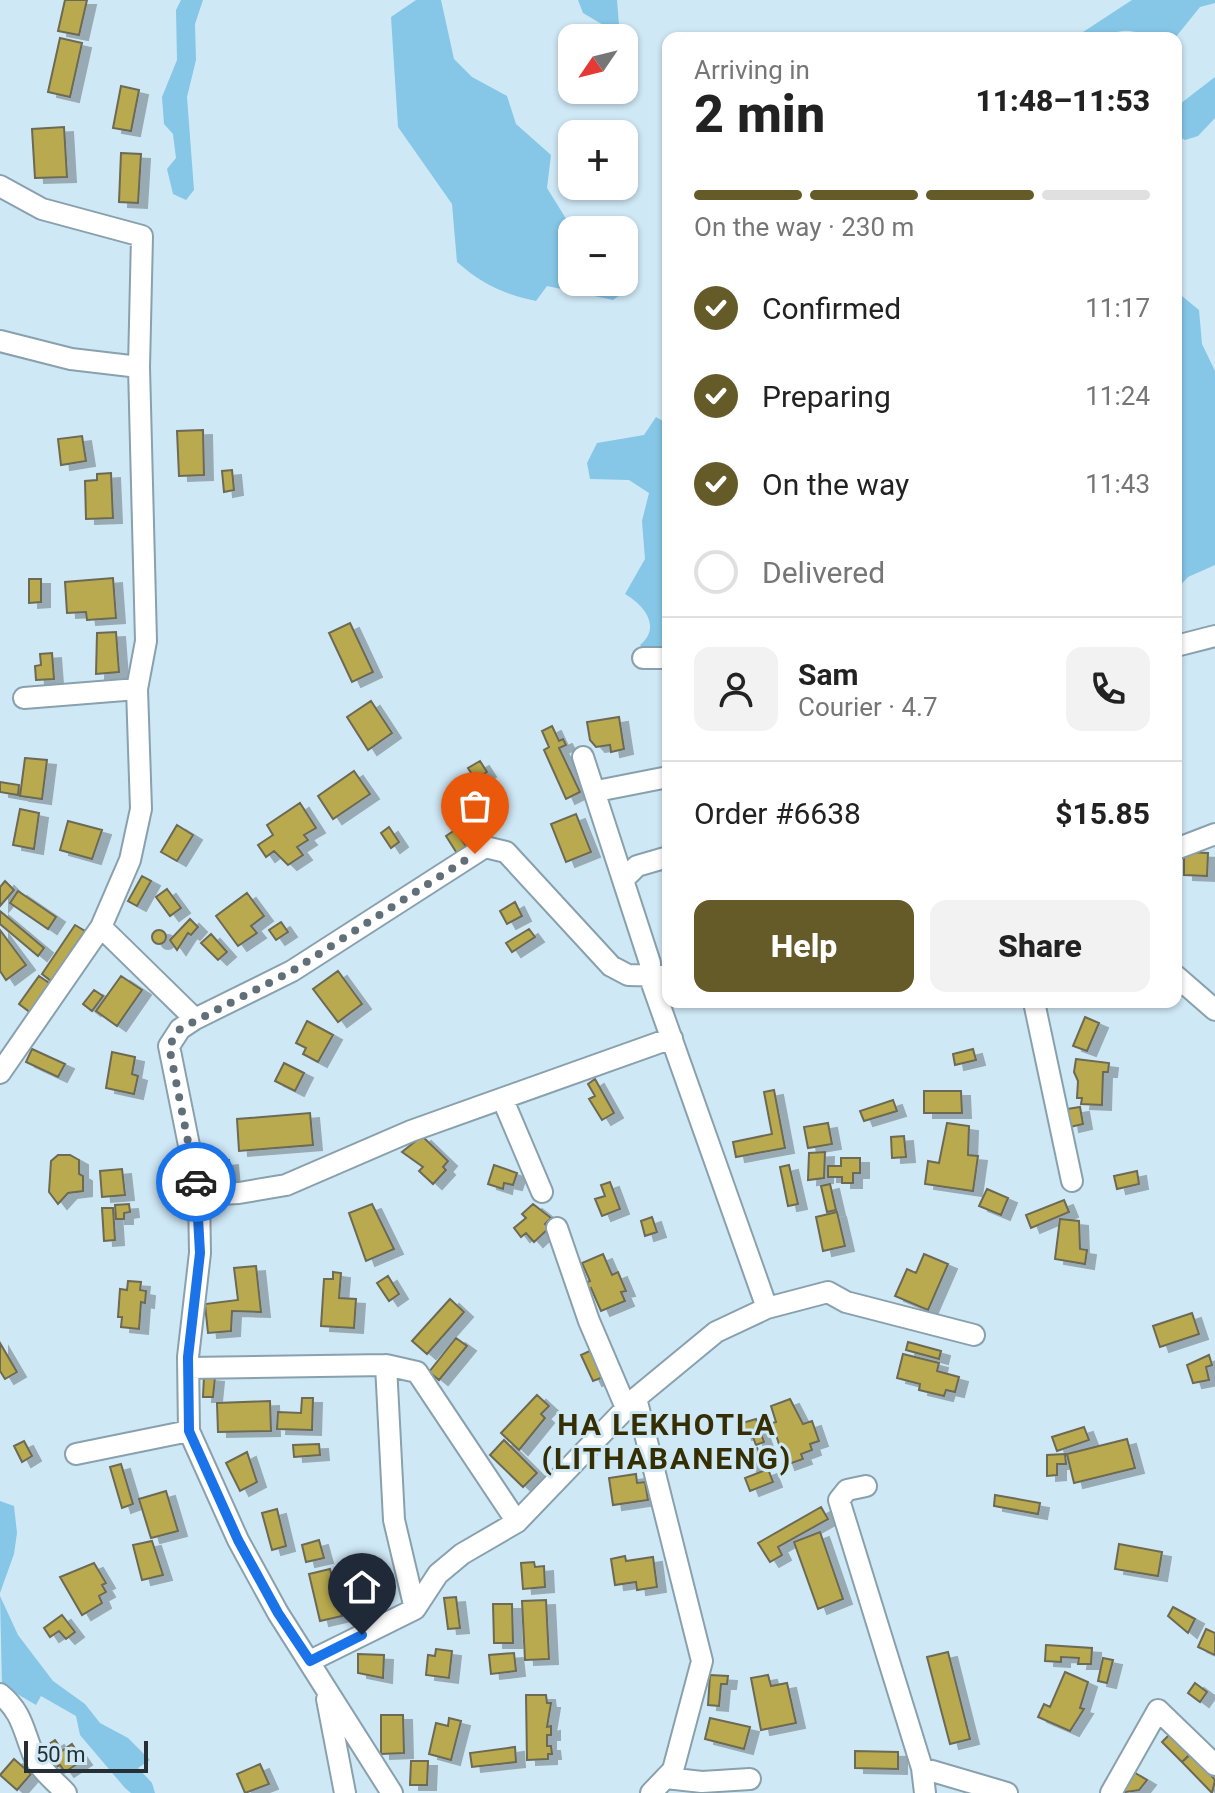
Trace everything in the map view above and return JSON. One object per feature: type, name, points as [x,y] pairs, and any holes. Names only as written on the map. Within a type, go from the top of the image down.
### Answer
[{"type":"street","points":[[0,186],[42,209],[142,236],[139,367],[146,641],[137,689],[141,809],[130,860],[101,927],[0,1073]]},
{"type":"street","points":[[0,341],[71,359],[139,367]]},
{"type":"street","points":[[1182,644],[1215,636]]},
{"type":"street","points":[[643,658],[662,658]]},
{"type":"street","points":[[24,698],[137,689]]},
{"type":"street","points":[[583,757],[597,791],[650,963],[659,977]]},
{"type":"street","points":[[597,791],[662,778]]},
{"type":"street","points":[[1182,847],[1215,834]]},
{"type":"street","points":[[392,1793],[278,1613],[238,1540],[189,1431],[189,1368],[200,1253],[199,1195],[169,1046],[180,1029],[195,1019],[292,971],[485,847],[506,852],[611,966],[628,975],[659,977]]},
{"type":"street","points":[[624,879],[637,866],[662,859]]},
{"type":"street","points":[[101,927],[195,1019]]},
{"type":"street","points":[[1182,981],[1215,1010]]},
{"type":"street","points":[[666,1008],[672,1038],[767,1308]]},
{"type":"street","points":[[1035,1008],[1072,1181]]},
{"type":"street","points":[[199,1195],[239,1193],[286,1185],[411,1131],[672,1038]]},
{"type":"street","points":[[503,1100],[542,1192]]},
{"type":"street","points":[[557,1228],[589,1321],[631,1404],[702,1661],[673,1770],[658,1785]]},
{"type":"street","points":[[310,1661],[415,1609],[438,1574],[462,1554],[517,1522],[631,1404],[716,1332],[767,1308],[828,1292],[846,1302],[974,1335]]},
{"type":"street","points":[[189,1368],[386,1365],[417,1372],[517,1522]]},
{"type":"street","points":[[386,1365],[394,1520],[415,1609]]},
{"type":"street","points":[[76,1454],[189,1431]]},
{"type":"street","points":[[866,1486],[847,1490],[839,1500],[922,1768],[925,1793]]},
{"type":"street","points":[[324,1685],[345,1793]]},
{"type":"street","points":[[0,1694],[14,1705],[26,1726],[34,1757],[66,1793]]},
{"type":"street","points":[[1111,1793],[1158,1710],[1215,1765]]},
{"type":"street","points":[[922,1768],[1007,1793]]},
{"type":"street","points":[[658,1785],[750,1779]]},
{"type":"shaded area","points":[[181,0],[203,0],[195,24],[196,60],[187,97],[194,190],[186,200],[173,194],[167,169],[176,158],[173,134],[164,124],[162,97],[177,60],[176,10]]},
{"type":"shaded area","points":[[416,0],[441,0],[454,59],[472,77],[507,96],[516,124],[551,155],[547,188],[564,216],[558,216],[558,288],[547,286],[536,301],[484,282],[457,262],[452,204],[398,127],[391,17]]},
{"type":"shaded area","points":[[578,0],[617,0],[619,24],[602,24],[583,13]]},
{"type":"shaded area","points":[[1132,0],[1215,0],[1215,3],[1200,7],[1180,32],[1083,32]]},
{"type":"shaded area","points":[[1215,77],[1215,118],[1198,136],[1185,140],[1182,138],[1182,102]]},
{"type":"shaded area","points":[[594,296],[618,296],[613,300]]},
{"type":"shaded area","points":[[1182,296],[1199,310],[1202,344],[1215,371],[1215,565],[1188,577],[1182,584]]},
{"type":"shaded area","points":[[656,417],[662,420],[662,647],[647,651],[640,645],[650,631],[648,617],[625,594],[645,559],[642,521],[649,493],[629,480],[590,479],[587,463],[597,443],[644,435]]},
{"type":"shaded area","points":[[0,1501],[14,1506],[17,1533],[14,1554],[0,1593]]},
{"type":"shaded area","points":[[0,1596],[18,1635],[53,1681],[85,1704],[100,1723],[128,1738],[150,1760],[138,1768],[152,1783],[155,1793],[131,1793],[125,1788],[80,1735],[76,1716],[41,1696],[36,1705],[2,1685]]},
{"type":"building","points":[[65,0],[87,0],[79,35],[58,31]]},
{"type":"building","points":[[60,38],[82,43],[70,97],[48,92]]},
{"type":"building","points":[[121,86],[139,90],[131,131],[113,128]]},
{"type":"building","points":[[64,127],[67,177],[35,178],[32,129]]},
{"type":"building","points":[[121,153],[141,154],[138,203],[119,202]]},
{"type":"building","points":[[203,430],[204,475],[179,476],[177,431]]},
{"type":"building","points":[[82,436],[86,461],[61,465],[58,439]]},
{"type":"building","points":[[232,470],[234,490],[224,492],[222,471]]},
{"type":"building","points":[[111,473],[113,518],[86,519],[85,481],[97,480],[97,474]]},
{"type":"building","points":[[113,578],[116,618],[87,620],[86,612],[67,613],[65,582]]},
{"type":"building","points":[[29,579],[41,579],[41,602],[29,603]]},
{"type":"building","points":[[350,623],[373,672],[352,682],[329,633]]},
{"type":"building","points":[[116,632],[119,672],[96,674],[97,633]]},
{"type":"building","points":[[52,653],[54,679],[36,680],[35,666],[41,665],[40,654]]},
{"type":"building","points":[[371,701],[392,733],[368,750],[347,717]]},
{"type":"building","points":[[619,717],[624,749],[611,752],[610,745],[596,747],[590,740],[587,722]]},
{"type":"building","points":[[552,726],[559,741],[563,739],[566,745],[559,748],[580,792],[566,799],[544,750],[549,747],[542,731]]},
{"type":"building","points":[[25,758],[47,760],[42,799],[20,796]]},
{"type":"building","points":[[480,761],[487,772],[475,779],[468,768]]},
{"type":"building","points":[[354,771],[370,794],[333,819],[318,796]]},
{"type":"building","points":[[0,782],[19,785],[18,795],[0,792]]},
{"type":"building","points":[[300,803],[316,828],[304,835],[308,840],[297,847],[303,855],[288,865],[274,851],[266,857],[258,845],[273,835],[267,825]]},
{"type":"building","points":[[20,809],[39,813],[34,849],[13,845]]},
{"type":"building","points":[[576,814],[591,852],[566,862],[551,824]]},
{"type":"building","points":[[68,821],[102,830],[92,859],[60,850]]},
{"type":"building","points":[[472,821],[479,833],[469,840],[461,828]]},
{"type":"building","points":[[177,825],[193,835],[177,861],[161,852]]},
{"type":"building","points":[[389,827],[399,842],[391,848],[381,833]]},
{"type":"building","points":[[455,830],[468,849],[458,855],[446,836]]},
{"type":"building","points":[[1184,852],[1208,853],[1207,876],[1184,875]]},
{"type":"building","points":[[142,876],[151,881],[137,906],[128,901]]},
{"type":"building","points":[[5,881],[14,890],[0,906],[0,887]]},
{"type":"building","points":[[167,889],[181,908],[170,916],[156,897]]},
{"type":"building","points":[[18,891],[56,917],[48,929],[10,903]]},
{"type":"building","points":[[247,893],[264,916],[251,926],[257,933],[238,946],[216,916]]},
{"type":"building","points":[[515,902],[522,916],[507,924],[500,911]]},
{"type":"building","points":[[0,911],[44,948],[38,956],[0,924]]},
{"type":"building","points":[[190,919],[198,927],[191,935],[188,933],[177,950],[170,940]]},
{"type":"building","points":[[281,922],[288,932],[276,940],[269,930]]},
{"type":"building","points":[[75,925],[85,931],[51,981],[42,974]]},
{"type":"building","points":[[529,929],[535,937],[512,952],[506,943]]},
{"type":"building","points":[[0,930],[26,965],[6,980],[0,971]]},
{"type":"building","points":[[159,930],[166,937],[159,944],[152,937]]},
{"type":"building","points":[[211,934],[227,952],[218,960],[201,943]]},
{"type":"building","points":[[338,971],[362,1004],[338,1022],[313,989]]},
{"type":"building","points":[[39,976],[52,985],[31,1013],[19,1004]]},
{"type":"building","points":[[121,976],[142,990],[117,1026],[96,1011]]},
{"type":"building","points":[[94,990],[103,996],[92,1011],[83,1004]]},
{"type":"building","points":[[1085,1017],[1099,1023],[1087,1051],[1073,1046]]},
{"type":"building","points":[[307,1021],[333,1035],[318,1062],[303,1054],[306,1048],[296,1043]]},
{"type":"building","points":[[32,1049],[65,1064],[58,1077],[26,1062]]},
{"type":"building","points":[[973,1049],[976,1060],[955,1065],[953,1054]]},
{"type":"building","points":[[112,1052],[135,1057],[132,1074],[138,1076],[134,1094],[106,1088]]},
{"type":"building","points":[[1076,1059],[1109,1063],[1108,1072],[1103,1072],[1102,1105],[1081,1104],[1082,1098],[1077,1098]]},
{"type":"building","points":[[284,1063],[304,1073],[295,1091],[275,1081]]},
{"type":"building","points":[[595,1079],[614,1113],[602,1120],[589,1099],[595,1096],[588,1084]]},
{"type":"building","points":[[774,1090],[785,1148],[736,1157],[733,1142],[772,1134],[764,1092]]},
{"type":"building","points":[[924,1091],[961,1091],[962,1113],[924,1113]]},
{"type":"building","points":[[893,1100],[897,1111],[864,1121],[860,1111]]},
{"type":"building","points":[[1080,1107],[1083,1124],[1070,1127],[1067,1109]]},
{"type":"building","points":[[310,1113],[313,1145],[239,1151],[237,1119]]},
{"type":"building","points":[[828,1123],[832,1144],[808,1148],[804,1127]]},
{"type":"building","points":[[947,1123],[969,1126],[968,1155],[978,1156],[973,1191],[925,1184],[928,1161],[939,1163]]},
{"type":"building","points":[[422,1136],[448,1161],[443,1167],[446,1170],[433,1184],[419,1171],[423,1167],[402,1152]]},
{"type":"building","points":[[904,1136],[906,1157],[892,1158],[891,1137]]},
{"type":"building","points":[[825,1152],[824,1178],[808,1180],[809,1153]]},
{"type":"building","points":[[58,1155],[70,1155],[79,1160],[83,1191],[68,1193],[58,1204],[49,1192],[51,1161]]},
{"type":"building","points":[[841,1158],[860,1158],[860,1173],[853,1173],[853,1183],[842,1183],[842,1177],[828,1177],[828,1166],[841,1166]]},
{"type":"building","points":[[229,1160],[231,1182],[206,1184],[204,1163]]},
{"type":"building","points":[[494,1165],[517,1173],[513,1185],[504,1183],[503,1189],[488,1184]]},
{"type":"building","points":[[789,1165],[798,1204],[788,1206],[780,1167]]},
{"type":"building","points":[[122,1169],[125,1195],[102,1197],[100,1171]]},
{"type":"building","points":[[1137,1171],[1139,1184],[1117,1189],[1114,1176]]},
{"type":"building","points":[[610,1182],[620,1209],[602,1216],[595,1199],[605,1196],[601,1185]]},
{"type":"building","points":[[830,1184],[836,1210],[827,1212],[821,1186]]},
{"type":"building","points":[[987,1189],[1008,1198],[1001,1215],[979,1206]]},
{"type":"building","points":[[1064,1200],[1069,1212],[1031,1228],[1026,1215]]},
{"type":"building","points":[[129,1204],[130,1212],[124,1213],[124,1219],[116,1219],[115,1205]]},
{"type":"building","points":[[372,1204],[394,1249],[366,1261],[349,1213]]},
{"type":"building","points":[[533,1204],[551,1218],[545,1224],[549,1228],[534,1242],[526,1233],[521,1237],[514,1228],[526,1218],[522,1214]]},
{"type":"building","points":[[102,1208],[113,1208],[115,1240],[104,1241]]},
{"type":"building","points":[[837,1212],[845,1246],[823,1251],[816,1217]]},
{"type":"building","points":[[652,1217],[657,1232],[645,1236],[641,1221]]},
{"type":"building","points":[[1060,1219],[1079,1221],[1080,1249],[1087,1250],[1085,1264],[1055,1259]]},
{"type":"building","points":[[603,1254],[612,1275],[618,1272],[626,1291],[621,1292],[625,1301],[601,1311],[591,1288],[586,1291],[583,1284],[590,1281],[582,1263]]},
{"type":"building","points":[[924,1254],[948,1264],[928,1310],[895,1296],[907,1269],[916,1273]]},
{"type":"building","points":[[256,1266],[261,1312],[232,1311],[231,1331],[208,1333],[205,1304],[238,1300],[234,1268]]},
{"type":"building","points":[[333,1272],[341,1273],[339,1298],[356,1299],[354,1328],[321,1326],[324,1279],[333,1279]]},
{"type":"building","points":[[388,1276],[399,1294],[389,1301],[377,1283]]},
{"type":"building","points":[[128,1281],[141,1282],[140,1290],[146,1291],[145,1303],[141,1302],[139,1329],[121,1327],[122,1317],[118,1317],[120,1289],[127,1290]]},
{"type":"building","points":[[450,1299],[464,1312],[427,1354],[412,1341]]},
{"type":"building","points":[[1192,1313],[1199,1334],[1160,1347],[1153,1326]]},
{"type":"building","points":[[456,1338],[467,1346],[439,1380],[429,1372]]},
{"type":"building","points":[[908,1342],[941,1351],[939,1359],[906,1350]]},
{"type":"building","points":[[0,1343],[17,1372],[5,1379],[0,1371]]},
{"type":"building","points":[[594,1349],[606,1376],[593,1381],[581,1355]]},
{"type":"building","points":[[903,1354],[939,1363],[937,1371],[959,1377],[955,1392],[946,1390],[944,1396],[919,1390],[920,1384],[897,1378]]},
{"type":"building","points":[[1209,1355],[1212,1365],[1206,1367],[1209,1380],[1193,1383],[1187,1365]]},
{"type":"building","points":[[204,1376],[215,1377],[213,1397],[203,1397]]},
{"type":"building","points":[[537,1395],[549,1406],[541,1414],[545,1418],[519,1450],[501,1433]]},
{"type":"building","points":[[302,1398],[313,1398],[312,1430],[277,1429],[278,1412],[301,1413]]},
{"type":"building","points":[[790,1399],[803,1424],[812,1421],[819,1441],[810,1444],[812,1450],[801,1454],[803,1459],[786,1465],[772,1423],[776,1422],[771,1406]]},
{"type":"building","points":[[270,1401],[271,1431],[218,1432],[217,1403]]},
{"type":"building","points":[[756,1419],[764,1442],[756,1445],[751,1432],[743,1435],[739,1424]]},
{"type":"building","points":[[1084,1427],[1089,1440],[1057,1451],[1052,1437]]},
{"type":"building","points":[[1127,1439],[1135,1468],[1074,1483],[1067,1454]]},
{"type":"building","points":[[504,1440],[537,1473],[523,1487],[490,1455]]},
{"type":"building","points":[[24,1441],[32,1456],[22,1462],[14,1446]]},
{"type":"building","points":[[319,1444],[320,1455],[294,1457],[293,1445]]},
{"type":"building","points":[[757,1448],[763,1461],[748,1467],[742,1454]]},
{"type":"building","points":[[247,1452],[257,1482],[240,1491],[226,1463]]},
{"type":"building","points":[[1065,1454],[1066,1464],[1057,1464],[1057,1475],[1047,1476],[1047,1455]]},
{"type":"building","points":[[121,1464],[133,1504],[122,1508],[110,1467]]},
{"type":"building","points":[[768,1469],[773,1482],[750,1491],[745,1478]]},
{"type":"building","points":[[636,1474],[637,1483],[645,1482],[648,1500],[613,1505],[609,1478]]},
{"type":"building","points":[[166,1491],[178,1531],[151,1538],[139,1499]]},
{"type":"building","points":[[995,1495],[1040,1503],[1038,1514],[994,1506]]},
{"type":"building","points":[[821,1507],[828,1519],[778,1547],[782,1555],[770,1562],[758,1543]]},
{"type":"building","points":[[277,1509],[286,1546],[272,1550],[262,1513]]},
{"type":"building","points":[[820,1532],[843,1599],[818,1609],[794,1542]]},
{"type":"building","points":[[319,1540],[324,1558],[306,1562],[302,1545]]},
{"type":"building","points":[[152,1541],[163,1575],[142,1580],[133,1545]]},
{"type":"building","points":[[1119,1544],[1162,1552],[1158,1576],[1115,1569]]},
{"type":"building","points":[[625,1556],[626,1561],[653,1557],[657,1587],[637,1590],[636,1582],[615,1585],[611,1559]]},
{"type":"building","points":[[534,1562],[535,1567],[544,1566],[545,1587],[523,1589],[521,1563]]},
{"type":"building","points":[[94,1563],[106,1583],[102,1585],[106,1592],[99,1596],[102,1603],[82,1615],[60,1577]]},
{"type":"building","points":[[330,1569],[342,1616],[320,1621],[309,1574]]},
{"type":"building","points":[[456,1597],[460,1628],[448,1629],[444,1598]]},
{"type":"building","points":[[546,1600],[549,1659],[525,1660],[522,1601]]},
{"type":"building","points":[[493,1604],[512,1604],[513,1643],[494,1643]]},
{"type":"building","points":[[1173,1607],[1195,1619],[1188,1633],[1168,1616]]},
{"type":"building","points":[[62,1615],[75,1632],[66,1639],[59,1631],[50,1637],[44,1628]]},
{"type":"building","points":[[1206,1629],[1215,1633],[1215,1655],[1198,1647]]},
{"type":"building","points":[[1046,1645],[1092,1648],[1091,1664],[1078,1664],[1079,1658],[1061,1657],[1061,1662],[1045,1661]]},
{"type":"building","points":[[436,1649],[452,1651],[449,1678],[426,1675],[428,1655],[435,1656]]},
{"type":"building","points":[[948,1652],[970,1739],[950,1744],[927,1657]]},
{"type":"building","points":[[514,1653],[516,1671],[491,1674],[489,1655]]},
{"type":"building","points":[[358,1654],[384,1655],[383,1678],[358,1673]]},
{"type":"building","points":[[1103,1658],[1113,1660],[1107,1683],[1098,1681]]},
{"type":"building","points":[[1065,1672],[1088,1682],[1080,1708],[1084,1709],[1070,1731],[1038,1717],[1044,1704],[1050,1707]]},
{"type":"building","points":[[710,1675],[728,1676],[727,1684],[721,1684],[719,1706],[708,1705]]},
{"type":"building","points":[[768,1675],[771,1686],[787,1683],[796,1723],[761,1730],[751,1678]]},
{"type":"building","points":[[1195,1683],[1207,1692],[1200,1702],[1188,1693]]},
{"type":"building","points":[[526,1695],[546,1695],[547,1703],[551,1703],[547,1727],[551,1726],[551,1735],[547,1735],[547,1746],[551,1746],[552,1754],[548,1754],[548,1759],[527,1760]]},
{"type":"building","points":[[381,1715],[403,1715],[404,1753],[381,1754]]},
{"type":"building","points":[[449,1718],[461,1721],[451,1760],[429,1754],[436,1723],[448,1726]]},
{"type":"building","points":[[710,1718],[750,1727],[744,1749],[705,1739]]},
{"type":"building","points":[[1171,1733],[1191,1753],[1182,1762],[1162,1742]]},
{"type":"building","points":[[55,1740],[62,1750],[50,1758],[43,1748]]},
{"type":"building","points":[[72,1744],[83,1760],[65,1772],[60,1765],[55,1768],[49,1760]]},
{"type":"building","points":[[515,1747],[516,1762],[472,1767],[470,1753]]},
{"type":"building","points":[[855,1751],[898,1752],[898,1769],[855,1768]]},
{"type":"building","points":[[1192,1753],[1215,1780],[1212,1793],[1182,1762]]},
{"type":"building","points":[[14,1759],[31,1774],[17,1790],[0,1775]]},
{"type":"building","points":[[411,1761],[428,1761],[427,1785],[410,1785]]},
{"type":"building","points":[[260,1764],[269,1784],[245,1793],[237,1774]]},
{"type":"building","points":[[1132,1771],[1147,1780],[1139,1790],[1119,1793]]},
{"type":"way so far","points":[[196,1182],[169,1046],[180,1029],[292,971],[475,854]]},
{"type":"district","name":"HA LEKHOTLA (LITHABANENG)","points":[[667,1442]]},
{"type":"route","points":[[196,1182],[200,1253],[188,1357],[189,1431],[238,1540],[278,1613],[310,1661],[362,1635]]}]
